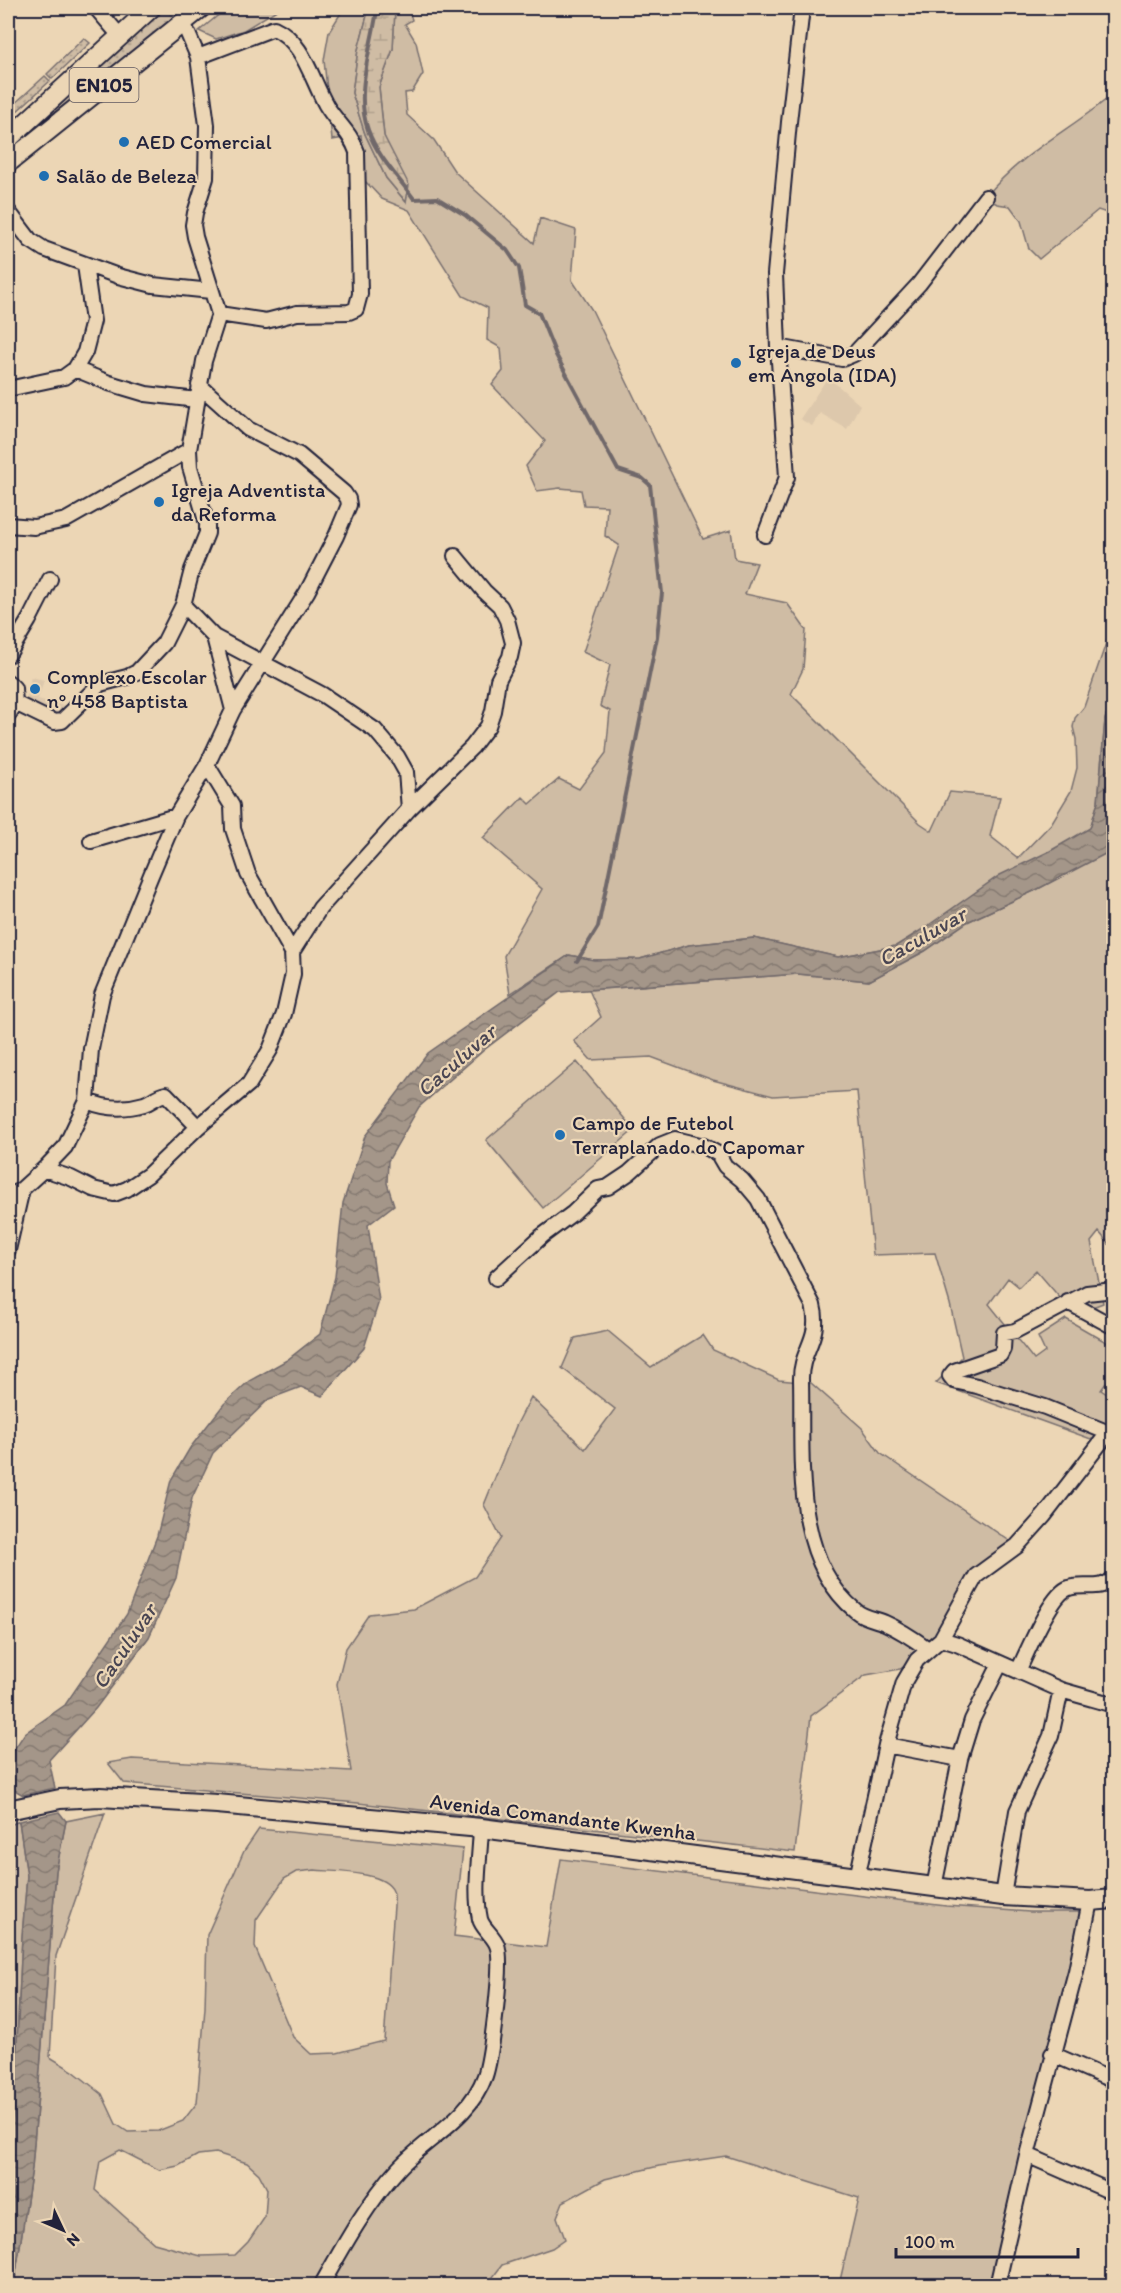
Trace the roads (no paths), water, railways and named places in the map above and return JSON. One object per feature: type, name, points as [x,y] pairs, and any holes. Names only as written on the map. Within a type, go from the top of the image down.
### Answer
[{"type":"main road","name":"EN105","points":[[8,139],[152,8]]},
{"type":"main road","name":"EN105","points":[[8,164],[201,8]]},
{"type":"main road","name":"Avenida Comandante Kwenha","points":[[10,1809],[60,1799],[100,1797],[157,1800],[481,1828],[1003,1896],[1090,1902],[1113,1899]]},
{"type":"street","points":[[96,8],[120,36]]},
{"type":"street","points":[[765,535],[787,477],[778,347],[776,274],[802,8]]},
{"type":"street","points":[[8,682],[14,688],[11,710],[54,722],[62,721],[100,684],[137,672],[164,643],[183,605],[192,570],[207,533],[207,524],[190,467],[189,450],[199,386],[219,314],[193,225],[206,178],[207,125],[198,57],[183,22]]},
{"type":"street","points":[[198,57],[274,28],[285,33],[298,48],[327,105],[353,140],[357,152],[360,294],[356,309],[349,312],[297,314],[266,321],[219,314]]},
{"type":"street","points":[[778,347],[842,359],[854,354],[920,284],[986,196]]},
{"type":"street","points":[[8,211],[30,240],[44,249],[85,265],[153,285],[211,291]]},
{"type":"street","points":[[8,389],[64,377],[75,369],[85,352],[93,321],[85,265]]},
{"type":"street","points":[[75,369],[109,383],[147,394],[197,400]]},
{"type":"street","points":[[8,1197],[22,1189],[44,1170],[65,1147],[87,1101],[91,1049],[102,995],[176,816],[207,765],[234,710],[307,592],[349,505],[344,493],[298,455],[248,429],[199,386]]},
{"type":"street","points":[[8,525],[34,527],[66,520],[189,450]]},
{"type":"street","points":[[292,952],[320,908],[409,809],[472,747],[488,726],[498,680],[510,657],[513,643],[507,620],[500,606],[454,556]]},
{"type":"street","points":[[8,655],[50,579]]},
{"type":"street","points":[[183,605],[214,637],[323,695],[375,730],[397,756],[406,772],[409,809]]},
{"type":"street","points":[[214,637],[234,710]]},
{"type":"street","points":[[44,1170],[71,1178],[93,1189],[114,1194],[127,1190],[148,1175],[198,1127],[249,1084],[270,1050],[284,1014],[293,974],[292,952],[248,874],[233,829],[232,806],[207,765]]},
{"type":"street","points":[[91,841],[176,816]]},
{"type":"street","points":[[87,1101],[104,1108],[117,1108],[147,1104],[154,1097],[166,1094],[198,1127]]},
{"type":"street","points":[[496,1278],[542,1236],[573,1213],[598,1188],[608,1187],[629,1173],[660,1145],[675,1139],[704,1146],[718,1154],[725,1166],[742,1180],[764,1207],[813,1305],[816,1330],[802,1365],[800,1451],[805,1505],[811,1535],[822,1566],[840,1595],[856,1612],[900,1630],[928,1649]]},
{"type":"street","points":[[8,1250],[22,1189]]},
{"type":"street","points":[[857,1878],[886,1745],[904,1682],[917,1660],[941,1639],[976,1576],[1017,1546],[1111,1434],[1045,1407],[951,1379],[951,1374],[1000,1355],[1003,1349],[1004,1333],[1015,1331],[1087,1293],[1113,1290]]},
{"type":"street","points":[[1068,1302],[1113,1327]]},
{"type":"street","points":[[1018,1671],[1052,1604],[1062,1592],[1069,1588],[1098,1587],[1113,1578]]},
{"type":"street","points":[[941,1639],[1061,1690],[1113,1705]]},
{"type":"street","points":[[934,1887],[960,1759],[972,1720],[1000,1664]]},
{"type":"street","points":[[1003,1896],[1017,1810],[1051,1736],[1061,1690]]},
{"type":"street","points":[[886,1745],[960,1759]]},
{"type":"street","points":[[321,2286],[373,2199],[400,2167],[456,2119],[474,2099],[485,2077],[491,2051],[499,1964],[498,1946],[489,1930],[480,1922],[478,1902],[481,1828]]},
{"type":"street","points":[[997,2286],[1052,2054],[1076,1971],[1090,1902]]},
{"type":"street","points":[[1052,2054],[1113,2081]]},
{"type":"street","points":[[1027,2155],[1113,2193]]},
{"type":"water","name":"Caculuvar","points":[[1113,689],[1113,848],[1105,854],[967,922],[925,951],[869,981],[798,974],[560,992],[484,1050],[419,1107],[388,1161],[387,1183],[394,1205],[368,1225],[379,1301],[364,1348],[322,1396],[301,1387],[269,1399],[213,1453],[192,1498],[176,1578],[149,1637],[96,1708],[49,1760],[55,1788],[23,1795],[13,1789],[9,1757],[25,1733],[65,1705],[127,1614],[157,1536],[171,1480],[190,1448],[224,1404],[249,1381],[287,1360],[320,1334],[335,1277],[343,1203],[365,1136],[428,1053],[569,955],[594,960],[640,959],[689,945],[754,938],[838,957],[896,946],[1000,875],[1050,851],[1090,828],[1098,802],[1105,720]]},
{"type":"water","points":[[59,1812],[66,1821],[56,1871],[32,2168],[14,2285],[8,2285],[8,2160],[14,2106],[27,1876],[19,1821]]},
{"type":"waterway","points":[[380,8],[376,16],[363,88],[364,117],[377,149],[414,199],[437,198],[465,215],[507,250],[519,268],[525,305],[539,313],[556,355],[618,470],[642,478],[650,485],[662,593],[657,637],[598,927],[577,961]]},
{"type":"place","name":"AED Comercial","points":[[124,142]]},
{"type":"place","name":"Salão de Beleza","points":[[44,176]]},
{"type":"place","name":"Igreja de Deus em Angola (IDA)","points":[[736,363]]},
{"type":"place","name":"Igreja Adventista da Reforma","points":[[159,502]]},
{"type":"place","name":"Complexo Escolar nº 458 Baptista","points":[[35,689]]},
{"type":"place","name":"Campo de Futebol Terraplanado do Capomar","points":[[560,1135]]}]
